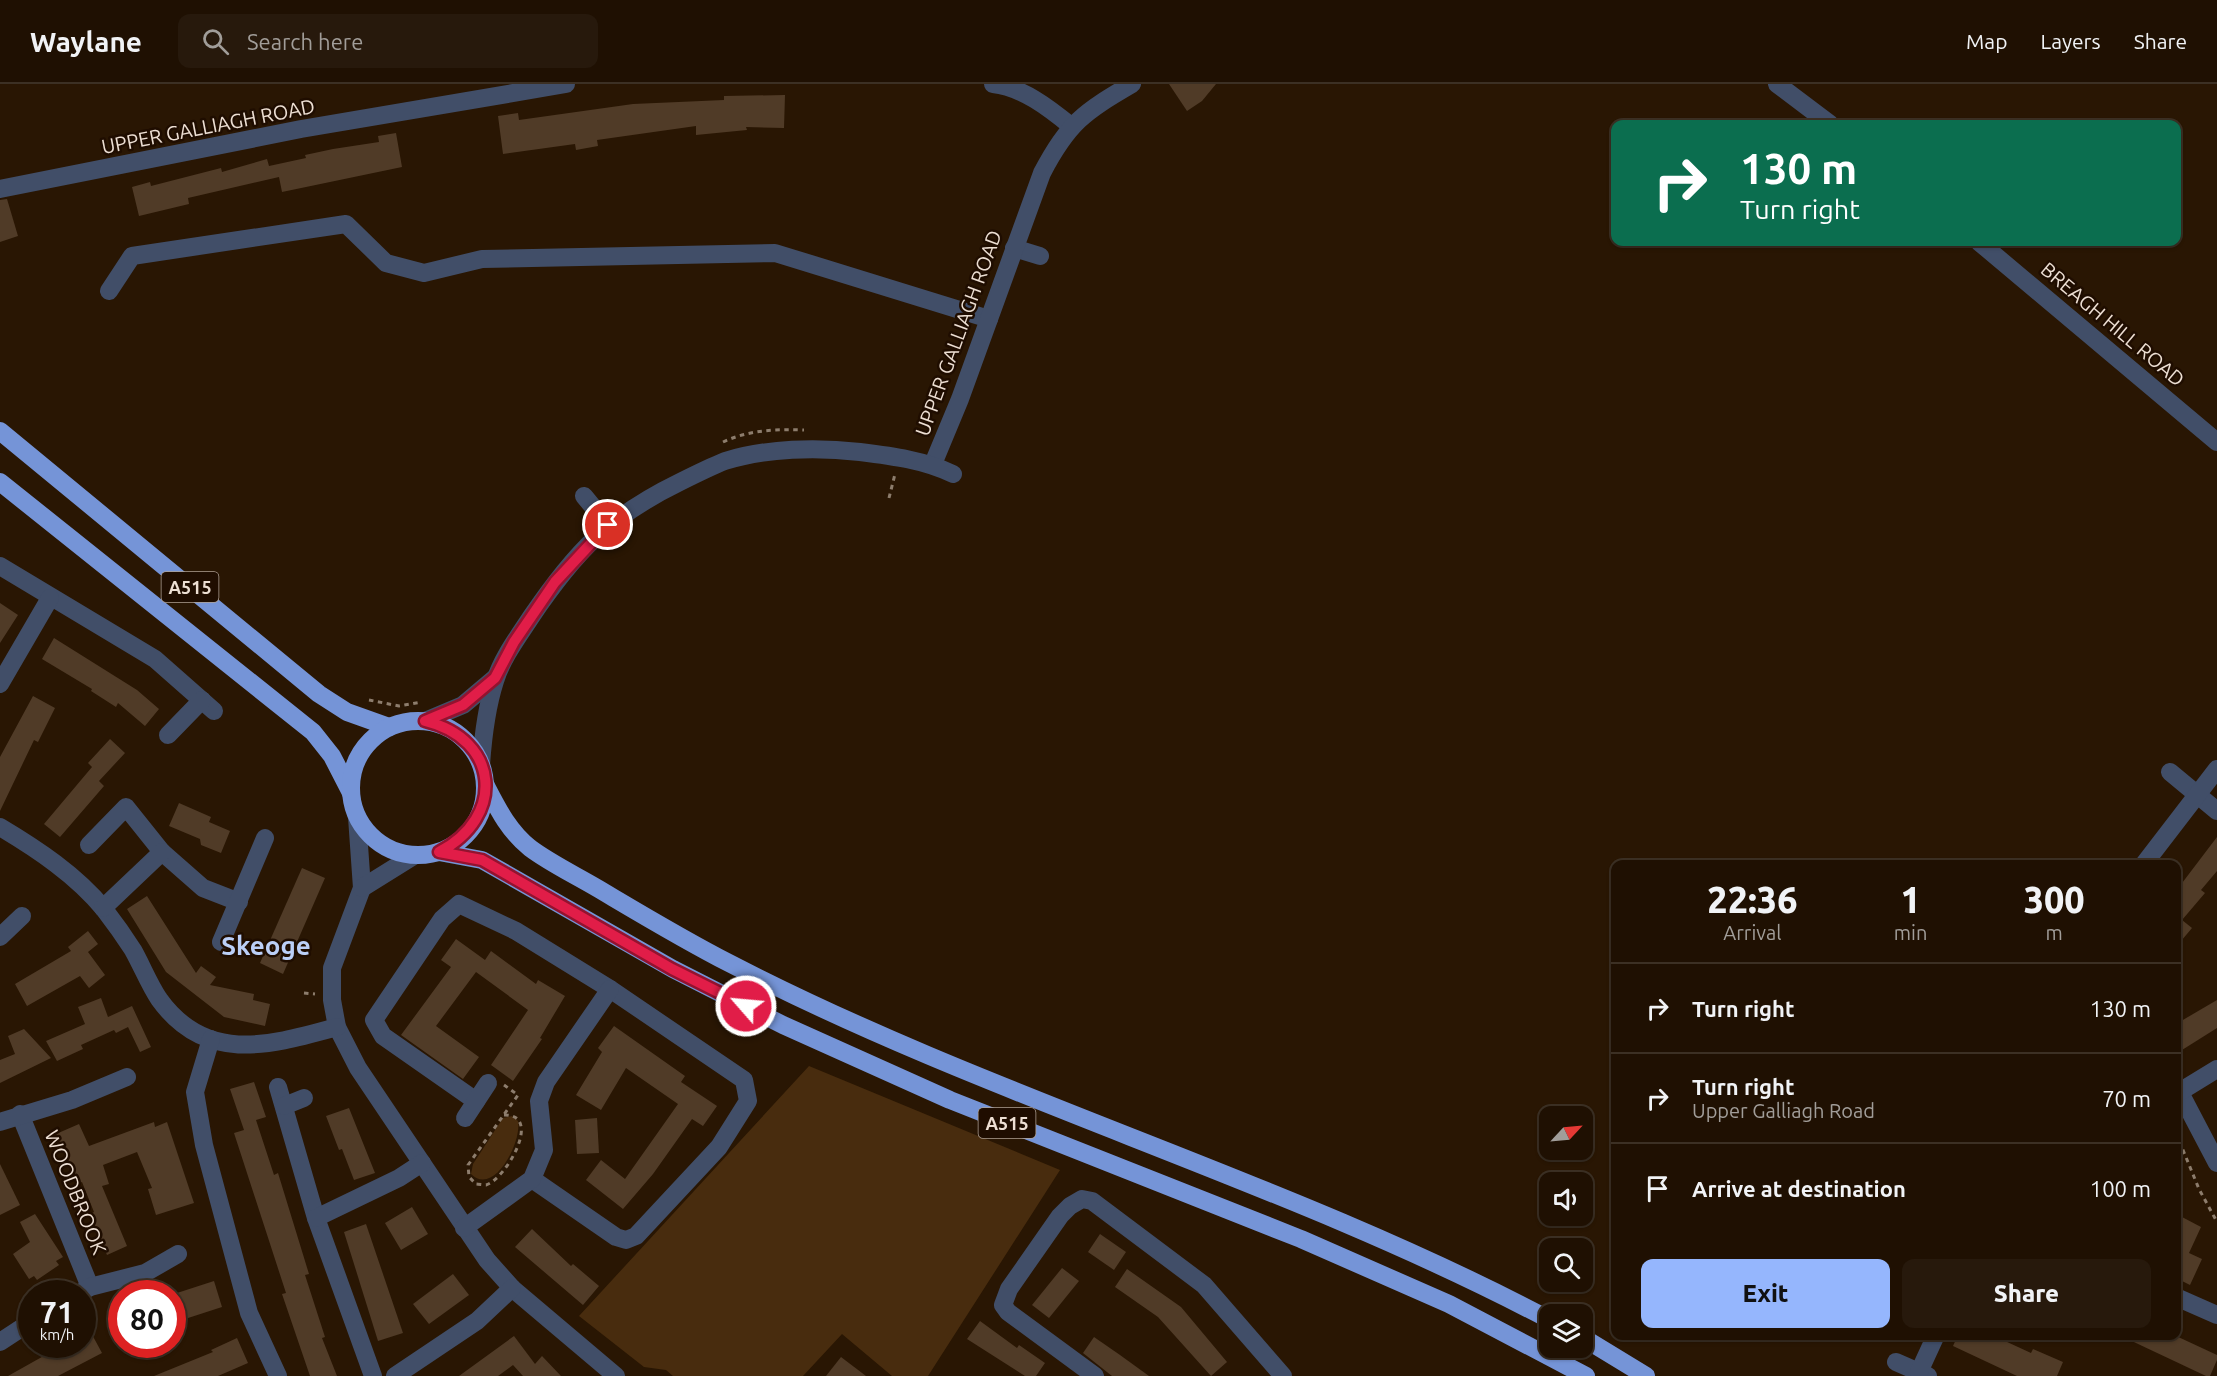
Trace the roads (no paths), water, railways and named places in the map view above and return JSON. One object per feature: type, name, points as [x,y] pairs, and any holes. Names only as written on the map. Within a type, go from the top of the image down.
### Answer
[{"type":"highway","name":"A515","points":[[0,431],[319,694],[347,712],[389,727]]},
{"type":"highway","name":"A515","points":[[0,482],[313,732],[332,756],[351,793],[357,816],[367,832],[381,844],[397,852],[415,855],[439,852],[482,860],[672,969],[783,1025],[950,1100],[1333,1253],[1449,1304],[1586,1376]]},
{"type":"highway","name":"A515","points":[[351,793],[352,773],[359,754],[372,738],[389,727],[406,722],[425,721],[443,725],[459,735],[472,748],[481,765],[485,784],[506,825],[531,848],[689,942],[798,998],[968,1072],[1317,1211],[1462,1274],[1539,1314]]},
{"type":"highway","name":"A515","points":[[439,852],[458,842],[473,826],[483,806],[485,784]]},
{"type":"highway","points":[[1593,1345],[1646,1376]]},
{"type":"street","name":"UPPER GALLIAGH ROAD","points":[[0,189],[301,129],[566,84]]},
{"type":"street","points":[[993,84],[1006,85],[1042,104],[1071,126]]},
{"type":"street","name":"UPPER GALLIAGH ROAD","points":[[481,765],[483,723],[495,678],[514,642],[555,582],[608,525],[650,496],[725,461],[804,449],[841,450],[933,464],[1042,173],[1059,141],[1071,126],[1089,110],[1132,84]]},
{"type":"street","points":[[1777,84],[1825,120]]},
{"type":"street","points":[[110,291],[132,256],[346,224],[386,263],[424,273],[482,259],[775,253],[989,319]]},
{"type":"street","name":"BREAGH HILL ROAD","points":[[1984,246],[2217,442]]},
{"type":"street","points":[[1014,248],[1040,256]]},
{"type":"street","points":[[933,464],[953,474]]},
{"type":"street","points":[[584,496],[608,525]]},
{"type":"street","points":[[0,566],[155,659],[208,705],[168,735]]},
{"type":"street","points":[[0,684],[51,598]]},
{"type":"street","name":"UPPER GALLIAGH ROAD","points":[[425,721],[463,705],[495,678]]},
{"type":"street","points":[[2147,860],[2217,769]]},
{"type":"street","points":[[2170,772],[2217,811]]},
{"type":"street","points":[[89,845],[126,807],[162,852],[203,888],[239,902]]},
{"type":"street","points":[[357,816],[362,888],[332,968],[337,1027],[358,1068],[487,1260],[512,1288],[616,1376]]},
{"type":"street","points":[[0,827],[38,850],[103,908],[133,950],[159,998],[184,1028],[228,1045],[274,1044],[337,1027]]},
{"type":"street","points":[[221,942],[265,838]]},
{"type":"street","points":[[103,908],[162,852]]},
{"type":"street","points":[[362,888],[415,855]]},
{"type":"street","points":[[476,1101],[383,1036],[374,1020],[442,920],[459,904],[516,931],[610,989],[744,1080],[747,1101],[719,1147],[636,1236],[626,1240],[616,1237],[532,1179]]},
{"type":"street","points":[[0,937],[22,916]]},
{"type":"street","points":[[464,1228],[532,1179],[544,1150],[539,1101],[546,1082],[610,989]]},
{"type":"street","points":[[211,1039],[195,1092],[204,1145],[249,1313],[278,1376]]},
{"type":"street","points":[[2181,1087],[2217,1069]]},
{"type":"street","name":"WOODBROOK","points":[[0,1122],[20,1114],[72,1100],[127,1077]]},
{"type":"street","points":[[465,1118],[488,1083]]},
{"type":"street","points":[[278,1088],[316,1218],[373,1376]]},
{"type":"street","points":[[2181,1092],[2217,1163]]},
{"type":"street","points":[[284,1106],[304,1098]]},
{"type":"street","name":"WOODBROOK","points":[[20,1114],[81,1280]]},
{"type":"street","points":[[316,1218],[399,1178],[422,1163]]},
{"type":"street","points":[[1095,1376],[1008,1312],[1003,1305],[1009,1288],[1060,1216],[1082,1199],[1092,1201],[1204,1285],[1282,1376]]},
{"type":"street","name":"WOODBROOK","points":[[96,1287],[145,1273],[178,1254]]},
{"type":"street","points":[[395,1376],[477,1321],[512,1288]]},
{"type":"street","points":[[2181,1299],[2217,1315]]},
{"type":"street","points":[[0,1342],[18,1330]]},
{"type":"street","points":[[1896,1362],[1923,1374],[1934,1340]]},
{"type":"district","name":"Skeoge","points":[[266,945]]}]
